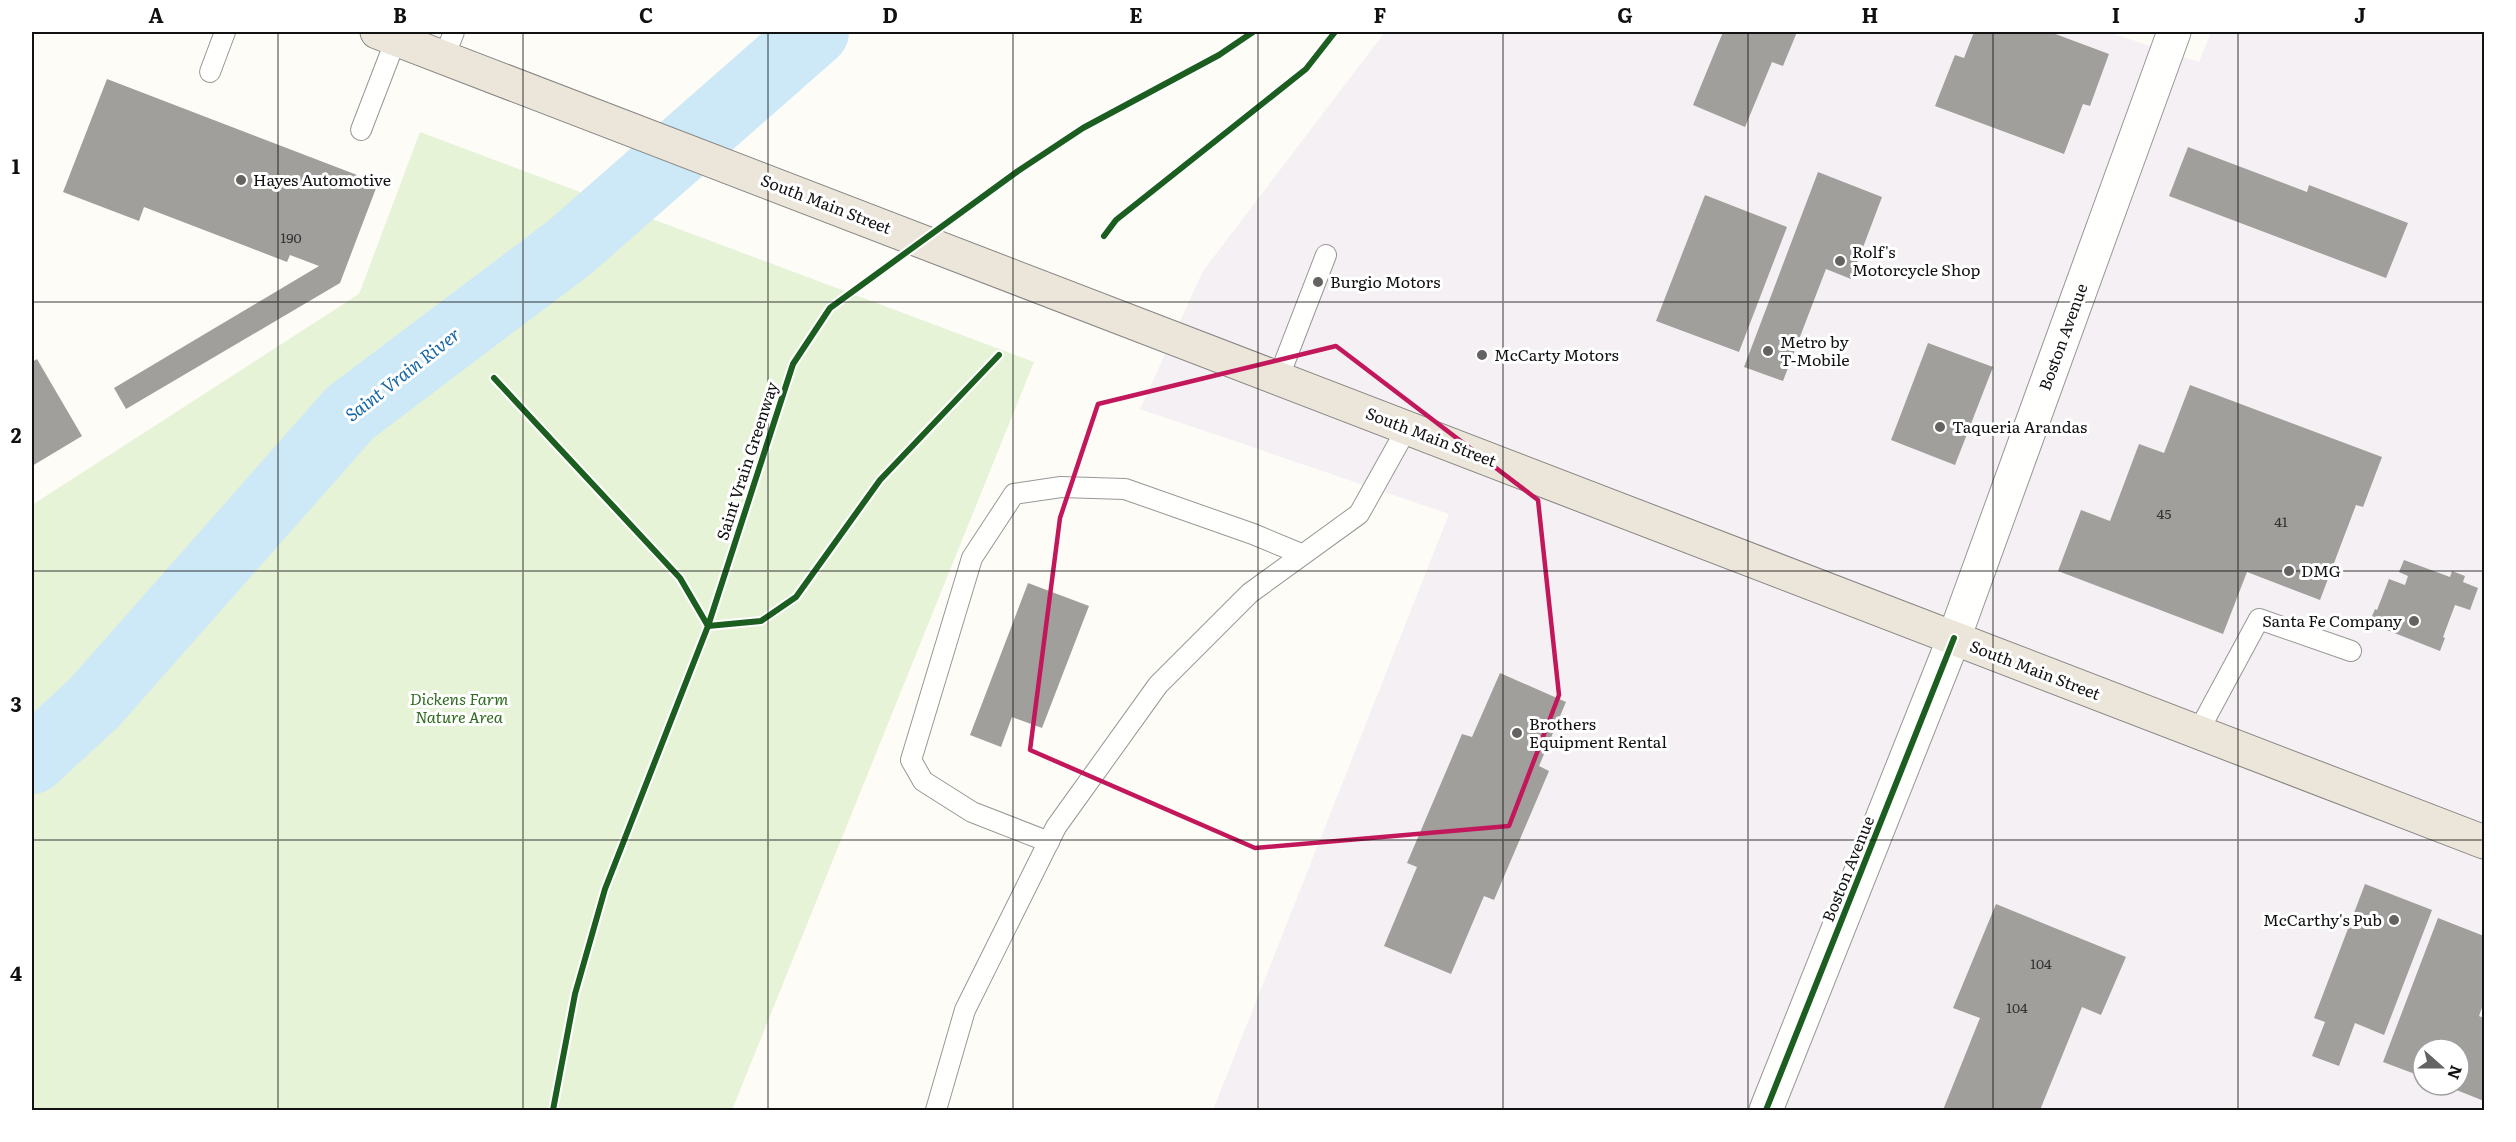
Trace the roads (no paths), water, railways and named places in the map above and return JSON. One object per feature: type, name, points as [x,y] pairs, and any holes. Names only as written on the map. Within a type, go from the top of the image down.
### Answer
[{"type":"highway","name":"South Main Street","points":[[387,35],[449,44],[564,103],[2484,842]]},
{"type":"street","name":"Boston Avenue","points":[[1766,1110],[1954,638],[2174,32]]},
{"type":"lane","points":[[210,72],[225,32]]},
{"type":"lane","points":[[362,130],[387,35]]},
{"type":"lane","points":[[1278,379],[1326,255]]},
{"type":"lane","points":[[936,1110],[965,1011],[1056,827],[1158,685],[1250,593],[1359,514],[1407,428]]},
{"type":"lane","points":[[1048,842],[972,812],[923,781],[911,760],[972,558],[1014,494],[1061,487],[1125,489],[1253,534],[1301,554]]},
{"type":"lane","points":[[2198,732],[2259,619],[2351,651]]},
{"type":"waterway","name":"Saint Vrain River","points":[[32,760],[94,703],[350,413],[570,247],[815,32]]},
{"type":"place","name":"Hayes Automotive","points":[[241,180]]},
{"type":"place","name":"Rolf's Motorcycle Shop","points":[[1840,261]]},
{"type":"place","name":"Burgio Motors","points":[[1318,282]]},
{"type":"place","name":"Metro by T-Mobile","points":[[1768,351]]},
{"type":"place","name":"McCarty Motors","points":[[1482,355]]},
{"type":"place","name":"Taqueria Arandas","points":[[1940,427]]},
{"type":"place","name":"DMG","points":[[2289,571]]},
{"type":"place","name":"Santa Fe Company","points":[[2414,621]]},
{"type":"place","name":"Brothers Equipment Rental","points":[[1517,733]]},
{"type":"place","name":"McCarthy's Pub","points":[[2394,920]]},
{"type":"park label","name":"Dickens Farm Nature Area","points":[[459,708]]}]
